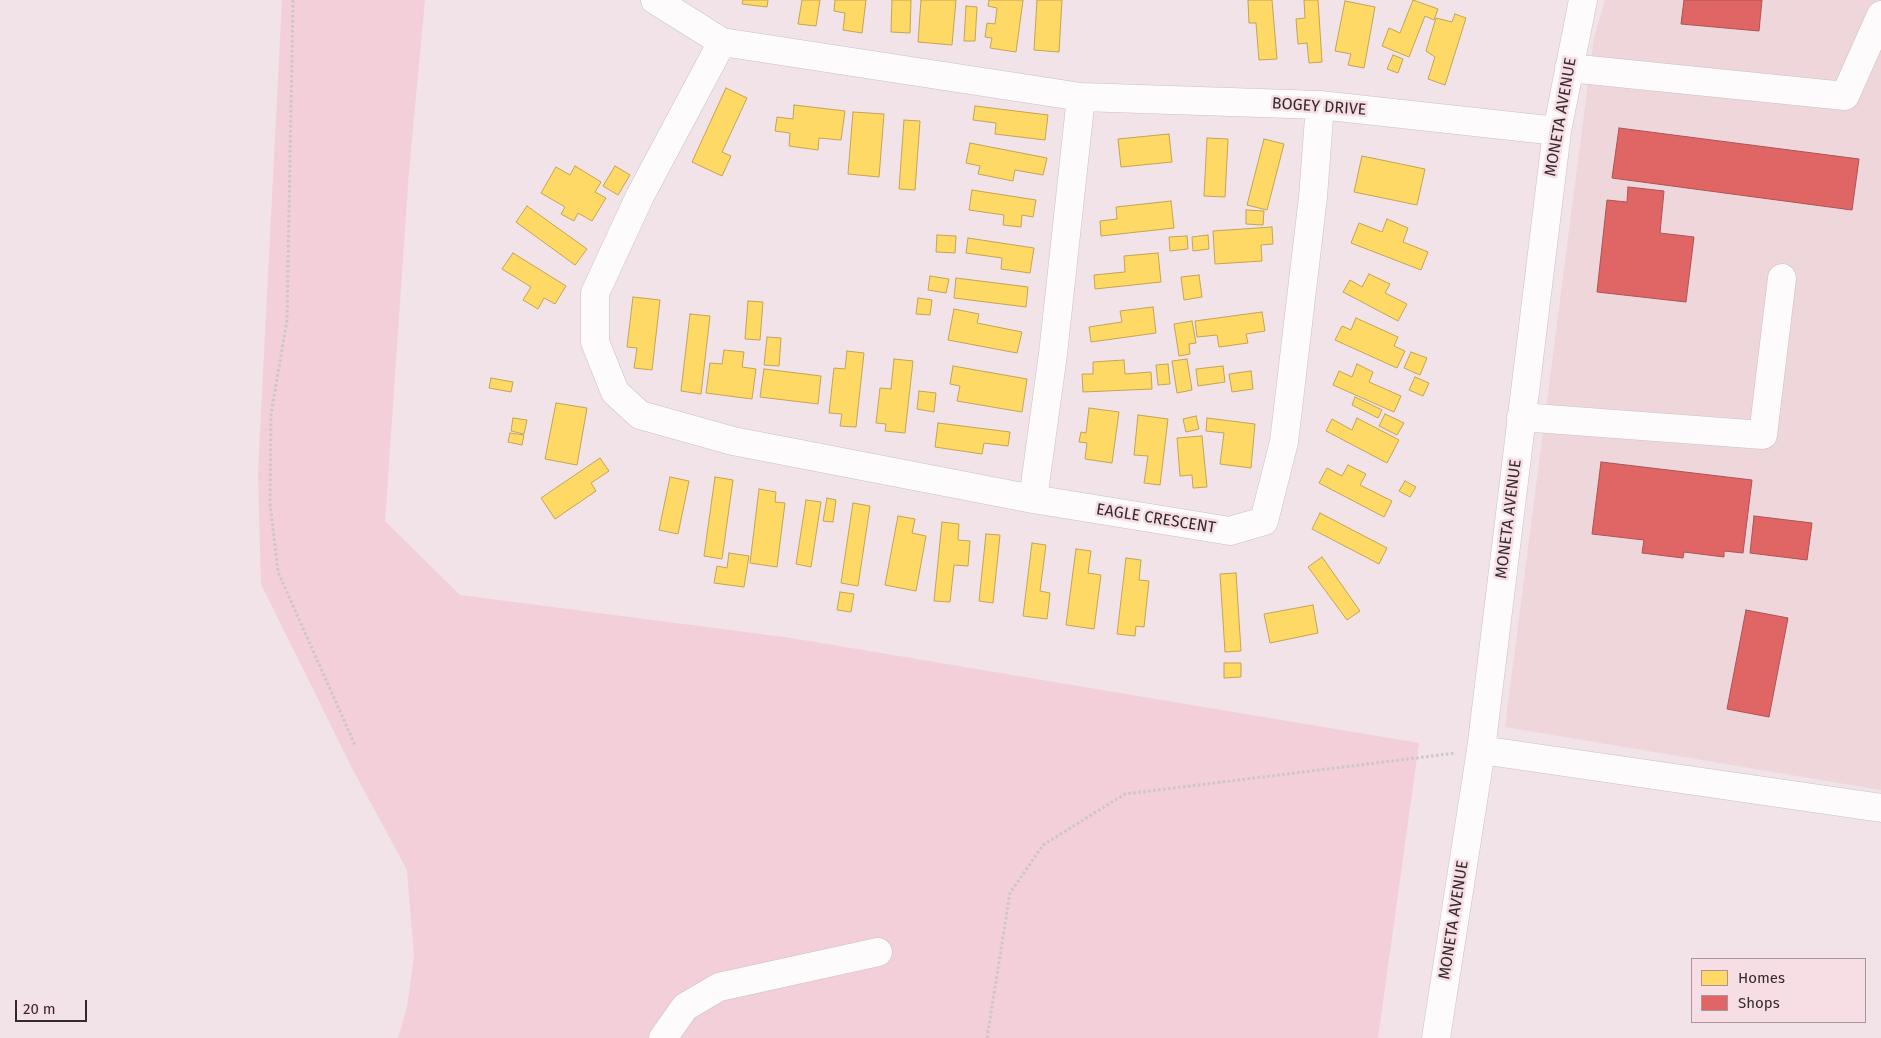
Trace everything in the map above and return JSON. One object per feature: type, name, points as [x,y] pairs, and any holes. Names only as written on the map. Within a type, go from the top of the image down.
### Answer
[{"type":"street","points":[[655,0],[722,42],[640,196],[595,293],[595,342],[614,392],[640,416],[733,441],[1033,499],[1053,354],[1081,97]]},
{"type":"street","name":"MONETA AVENUE","points":[[1436,1038],[1481,750],[1556,131],[1583,0]]},
{"type":"street","points":[[1569,68],[1845,96],[1881,15]]},
{"type":"street","name":"BOGEY DRIVE","points":[[722,42],[1081,97],[1320,105],[1556,131]]},
{"type":"street","name":"EAGLE CRESCENT","points":[[1033,499],[1230,531],[1264,521],[1284,442],[1313,197],[1320,105]]},
{"type":"street","points":[[1521,418],[1763,435],[1782,278]]},
{"type":"street","points":[[1481,750],[1881,808]]},
{"type":"street","points":[[663,1038],[686,1007],[719,987],[878,952]]},
{"type":"path","points":[[293,0],[287,320],[271,414],[270,503],[278,572],[355,745]]},
{"type":"path","points":[[987,1038],[1010,893],[1042,845],[1125,794],[1481,750]]},
{"type":"shaded area","points":[[282,0],[425,0],[409,171],[385,521],[460,595],[791,638],[1419,743],[1378,1038],[398,1038],[407,1007],[414,956],[407,870],[352,768],[261,584],[258,473]]},
{"type":"shaded area","points":[[1605,0],[1881,0],[1881,790],[1505,727],[1594,37]]},
{"type":"building: Homes","points":[[743,0],[768,0],[767,7],[742,4]]},
{"type":"building: Homes","points":[[802,0],[820,0],[816,26],[798,24]]},
{"type":"building: Homes","points":[[835,0],[866,0],[862,33],[843,30],[845,13],[834,11]]},
{"type":"building: Homes","points":[[892,0],[911,0],[910,33],[891,32]]},
{"type":"building: Homes","points":[[921,0],[956,0],[952,45],[918,42]]},
{"type":"building: Homes","points":[[989,0],[1023,0],[1016,52],[990,48],[992,38],[985,37],[987,23],[995,24],[997,8],[988,6]]},
{"type":"building: Homes","points":[[1037,0],[1062,0],[1059,52],[1034,50]]},
{"type":"building: Homes","points":[[1248,0],[1272,0],[1277,59],[1259,60],[1256,23],[1249,23]]},
{"type":"building: Homes","points":[[1304,0],[1318,0],[1322,62],[1309,63],[1307,43],[1298,44],[1296,19],[1305,18]]},
{"type":"building: Homes","points":[[1413,0],[1438,9],[1434,20],[1425,16],[1409,57],[1382,46],[1389,28],[1400,33]]},
{"type":"building: Homes","points":[[1345,1],[1375,7],[1364,68],[1348,65],[1351,54],[1335,51]]},
{"type":"building: Homes","points":[[966,6],[977,7],[975,41],[964,41]]},
{"type":"building: Homes","points":[[1455,14],[1466,18],[1445,85],[1428,79],[1435,57],[1426,51],[1436,18],[1452,22]]},
{"type":"building: Homes","points":[[1393,55],[1403,59],[1398,73],[1387,69]]},
{"type":"building: Homes","points":[[726,88],[747,98],[722,152],[731,156],[722,176],[692,162]]},
{"type":"building: Homes","points":[[794,105],[845,111],[841,140],[819,138],[818,150],[789,146],[790,133],[775,131],[777,117],[793,119]]},
{"type":"building: Homes","points":[[975,106],[1048,115],[1045,140],[995,134],[996,123],[973,120]]},
{"type":"building: Homes","points":[[853,112],[884,114],[879,177],[848,174]]},
{"type":"building: Homes","points":[[904,120],[920,121],[915,190],[899,189]]},
{"type":"building: Homes","points":[[1169,134],[1172,162],[1121,167],[1118,139]]},
{"type":"building: Homes","points":[[1207,138],[1228,139],[1225,197],[1204,196]]},
{"type":"building: Homes","points":[[1264,139],[1284,144],[1267,210],[1247,205]]},
{"type":"building: Homes","points":[[970,143],[1047,158],[1043,175],[1015,170],[1013,181],[978,174],[980,166],[966,163]]},
{"type":"building: Homes","points":[[1362,156],[1425,169],[1417,205],[1354,192]]},
{"type":"building: Homes","points":[[575,166],[601,182],[595,192],[606,198],[592,221],[578,213],[574,221],[561,214],[565,207],[541,193],[556,167],[570,175]]},
{"type":"building: Homes","points":[[615,166],[630,175],[618,195],[603,186]]},
{"type":"building: Homes","points":[[972,190],[1036,200],[1033,217],[1022,215],[1021,227],[1003,225],[1004,215],[969,210]]},
{"type":"building: Homes","points":[[1171,201],[1174,228],[1101,236],[1100,221],[1117,219],[1116,207]]},
{"type":"building: Homes","points":[[527,206],[587,249],[575,265],[516,222]]},
{"type":"building: Homes","points":[[1246,210],[1264,211],[1263,225],[1246,224]]},
{"type":"building: Homes","points":[[1387,219],[1408,228],[1403,242],[1428,252],[1421,270],[1351,243],[1359,223],[1382,232]]},
{"type":"building: Homes","points":[[1272,227],[1273,244],[1261,245],[1262,261],[1215,264],[1213,231]]},
{"type":"building: Homes","points":[[937,235],[956,236],[955,253],[936,252]]},
{"type":"building: Homes","points":[[1208,235],[1209,249],[1193,251],[1192,237]]},
{"type":"building: Homes","points":[[1187,236],[1188,249],[1170,251],[1169,237]]},
{"type":"building: Homes","points":[[968,238],[1034,248],[1030,273],[1001,269],[1002,258],[966,253]]},
{"type":"building: Homes","points":[[513,253],[566,286],[555,304],[544,298],[538,309],[523,300],[531,287],[502,269]]},
{"type":"building: Homes","points":[[1158,253],[1161,282],[1095,289],[1094,275],[1125,272],[1124,256]]},
{"type":"building: Homes","points":[[1369,274],[1390,284],[1385,293],[1407,304],[1398,321],[1343,292],[1350,280],[1362,287]]},
{"type":"building: Homes","points":[[1199,275],[1202,297],[1184,300],[1181,277]]},
{"type":"building: Homes","points":[[930,276],[949,279],[946,293],[928,290]]},
{"type":"building: Homes","points":[[956,278],[1028,287],[1026,307],[954,298]]},
{"type":"building: Homes","points":[[633,297],[660,300],[652,370],[634,368],[637,348],[627,347]]},
{"type":"building: Homes","points":[[918,298],[932,300],[930,315],[916,314]]},
{"type":"building: Homes","points":[[748,301],[763,302],[760,340],[745,339]]},
{"type":"building: Homes","points":[[1153,307],[1156,333],[1091,342],[1089,327],[1122,322],[1120,311]]},
{"type":"building: Homes","points":[[954,309],[979,314],[977,323],[1022,332],[1017,353],[948,340]]},
{"type":"building: Homes","points":[[1262,312],[1265,331],[1246,334],[1248,343],[1219,347],[1217,335],[1197,337],[1195,321]]},
{"type":"building: Homes","points":[[690,314],[710,316],[701,394],[681,391]]},
{"type":"building: Homes","points":[[1356,318],[1398,337],[1394,346],[1405,351],[1397,368],[1335,340],[1342,326],[1351,330]]},
{"type":"building: Homes","points":[[1192,321],[1196,343],[1189,344],[1190,354],[1179,356],[1174,324]]},
{"type":"building: Homes","points":[[767,337],[781,338],[779,366],[764,365]]},
{"type":"building: Homes","points":[[724,350],[744,352],[742,367],[756,369],[752,399],[706,393],[710,363],[722,364]]},
{"type":"building: Homes","points":[[847,351],[864,353],[856,427],[840,426],[842,414],[829,413],[834,368],[845,369]]},
{"type":"building: Homes","points":[[1411,352],[1427,358],[1420,375],[1404,368]]},
{"type":"building: Homes","points":[[894,359],[913,361],[905,433],[885,431],[886,424],[876,423],[880,388],[891,389]]},
{"type":"building: Homes","points":[[1187,359],[1192,390],[1177,393],[1172,361]]},
{"type":"building: Homes","points":[[1124,360],[1125,374],[1151,372],[1152,389],[1083,392],[1082,374],[1093,374],[1093,362]]},
{"type":"building: Homes","points":[[1168,364],[1170,384],[1158,385],[1156,365]]},
{"type":"building: Homes","points":[[1357,364],[1373,372],[1369,382],[1401,396],[1394,412],[1333,385],[1339,371],[1352,377]]},
{"type":"building: Homes","points":[[953,366],[1027,379],[1022,412],[957,401],[960,386],[950,384]]},
{"type":"building: Homes","points":[[1223,366],[1225,382],[1198,386],[1196,369]]},
{"type":"building: Homes","points":[[764,369],[821,376],[818,404],[760,397]]},
{"type":"building: Homes","points":[[1251,371],[1253,389],[1232,392],[1229,374]]},
{"type":"building: Homes","points":[[1415,377],[1429,383],[1423,396],[1409,390]]},
{"type":"building: Homes","points":[[491,378],[513,382],[511,392],[489,388]]},
{"type":"building: Homes","points":[[919,391],[936,393],[934,412],[917,409]]},
{"type":"building: Homes","points":[[1355,397],[1382,410],[1378,418],[1352,405]]},
{"type":"building: Homes","points":[[556,403],[587,408],[577,465],[545,459]]},
{"type":"building: Homes","points":[[1089,408],[1119,412],[1112,463],[1085,459],[1087,443],[1079,442],[1081,432],[1086,433]]},
{"type":"building: Homes","points":[[1385,414],[1404,423],[1397,435],[1379,426]]},
{"type":"building: Homes","points":[[1138,415],[1168,419],[1160,485],[1144,483],[1148,456],[1134,455]]},
{"type":"building: Homes","points":[[1196,416],[1199,429],[1186,432],[1183,419]]},
{"type":"building: Homes","points":[[513,418],[527,420],[524,434],[511,431]]},
{"type":"building: Homes","points":[[1207,418],[1255,424],[1251,468],[1220,464],[1224,433],[1206,431]]},
{"type":"building: Homes","points":[[1357,418],[1399,440],[1387,463],[1326,431],[1332,419],[1352,430]]},
{"type":"building: Homes","points":[[938,423],[1010,432],[1008,446],[984,443],[982,454],[935,447]]},
{"type":"building: Homes","points":[[510,433],[524,435],[522,445],[508,442]]},
{"type":"building: Homes","points":[[1202,436],[1207,487],[1193,488],[1192,475],[1180,476],[1177,438]]},
{"type":"building: Homes","points":[[600,458],[609,471],[591,483],[596,491],[555,519],[541,498]]},
{"type":"building: Homes","points":[[1348,465],[1366,474],[1360,485],[1392,501],[1384,517],[1319,483],[1327,468],[1342,476]]},
{"type":"building: Homes","points":[[670,477],[689,481],[678,534],[659,530]]},
{"type":"building: Homes","points":[[715,477],[733,480],[722,559],[704,556]]},
{"type":"building: Homes","points":[[1405,481],[1416,487],[1410,497],[1399,491]]},
{"type":"building: Homes","points":[[759,489],[776,492],[775,502],[785,503],[777,567],[750,563]]},
{"type":"building: Homes","points":[[827,498],[836,500],[833,522],[823,521]]},
{"type":"building: Homes","points":[[806,500],[821,502],[811,567],[796,564]]},
{"type":"building: Homes","points":[[853,503],[870,506],[858,586],[841,583]]},
{"type":"building: Homes","points":[[1320,513],[1387,548],[1379,564],[1312,529]]},
{"type":"building: Homes","points":[[898,516],[915,519],[912,533],[926,536],[916,591],[885,585]]},
{"type":"building: Homes","points":[[942,522],[959,524],[958,540],[970,541],[968,566],[954,565],[950,602],[934,601]]},
{"type":"building: Homes","points":[[986,534],[1000,535],[993,603],[979,601]]},
{"type":"building: Homes","points":[[1032,543],[1046,545],[1040,591],[1050,593],[1047,619],[1023,616]]},
{"type":"building: Homes","points":[[1076,549],[1091,551],[1088,573],[1101,575],[1094,629],[1066,625]]},
{"type":"building: Homes","points":[[729,553],[749,556],[744,587],[714,583],[717,566],[727,568]]},
{"type":"building: Homes","points":[[1322,557],[1360,611],[1347,620],[1308,567]]},
{"type":"building: Homes","points":[[1126,558],[1141,560],[1139,580],[1149,581],[1144,627],[1136,626],[1135,636],[1117,634]]},
{"type":"building: Homes","points":[[1236,573],[1241,651],[1225,652],[1220,574]]},
{"type":"building: Homes","points":[[840,592],[854,594],[851,612],[837,610]]},
{"type":"building: Homes","points":[[1313,605],[1318,633],[1270,643],[1264,614]]},
{"type":"building: Homes","points":[[1224,663],[1241,663],[1241,677],[1224,678]]},
{"type":"building: Shops","points":[[1684,0],[1762,0],[1759,31],[1681,24]]},
{"type":"building: Shops","points":[[1619,128],[1859,159],[1852,210],[1612,178]]},
{"type":"building: Shops","points":[[1628,187],[1664,191],[1660,233],[1694,237],[1686,302],[1597,292],[1607,200],[1627,202]]},
{"type":"building: Shops","points":[[1601,462],[1752,480],[1743,553],[1724,551],[1724,557],[1684,552],[1683,558],[1642,553],[1644,540],[1592,534]]},
{"type":"building: Shops","points":[[1754,516],[1812,523],[1807,560],[1750,553]]},
{"type":"building: Shops","points":[[1746,610],[1788,618],[1769,717],[1727,709]]}]
